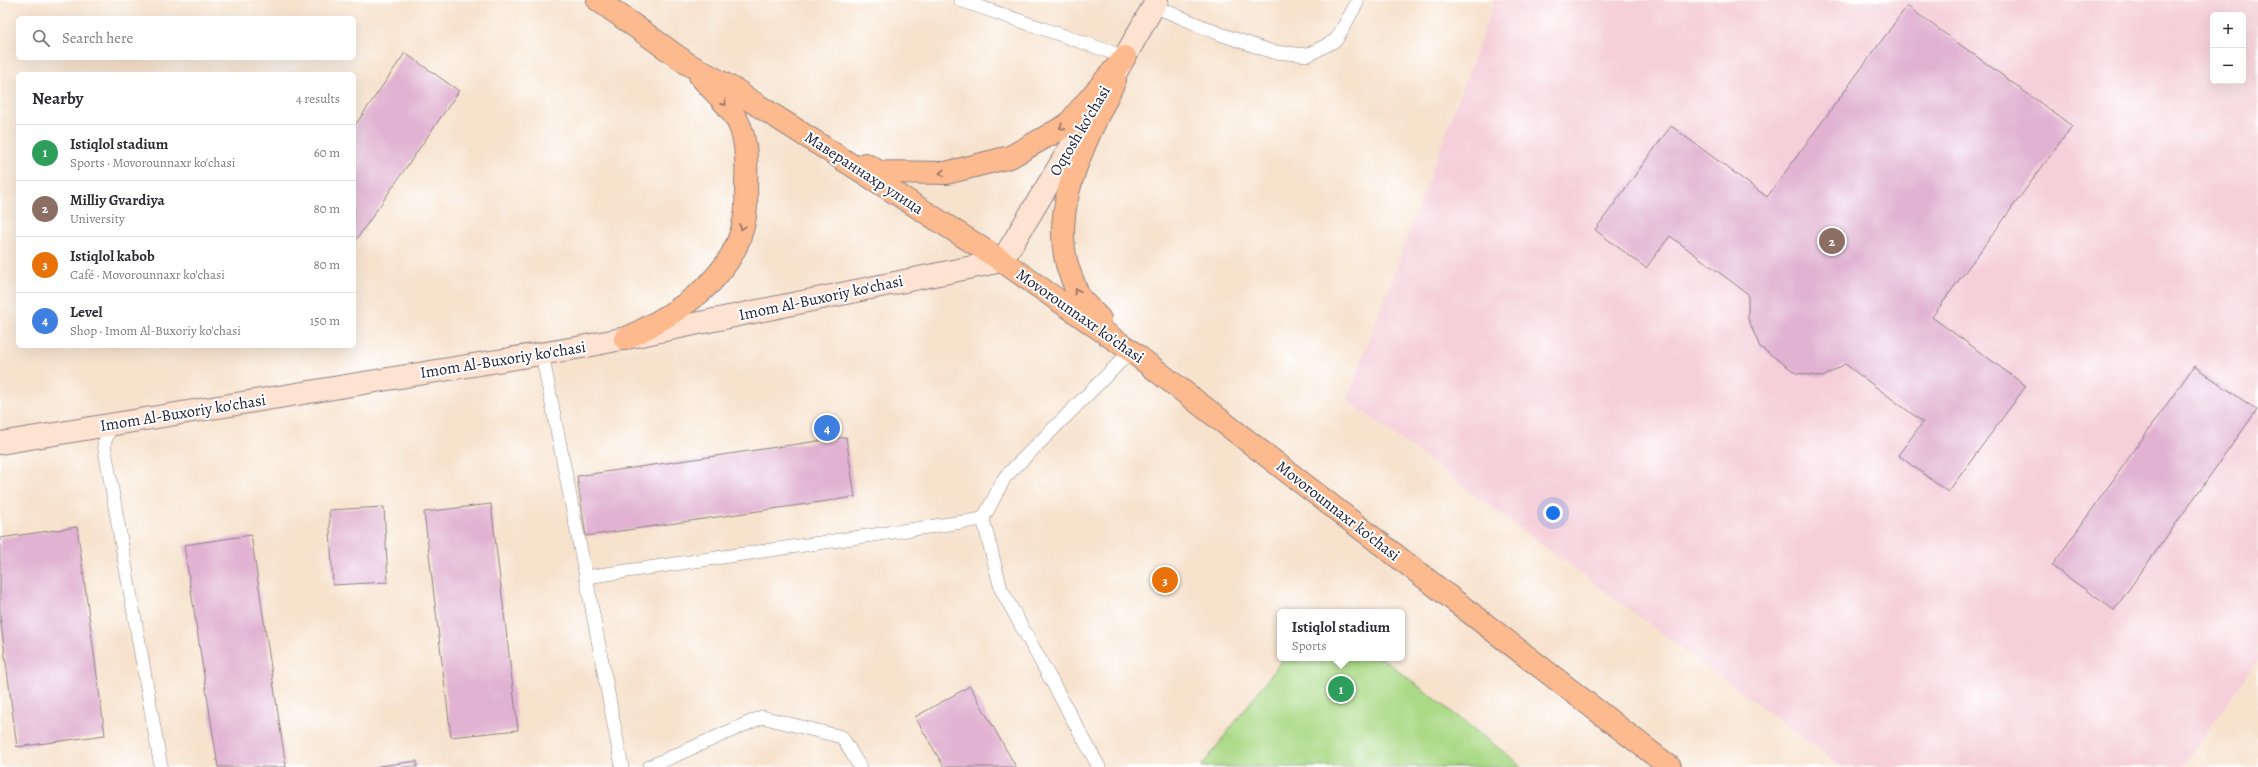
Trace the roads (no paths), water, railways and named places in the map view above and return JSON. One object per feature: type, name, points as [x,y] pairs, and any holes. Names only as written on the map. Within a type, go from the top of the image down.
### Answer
[{"type":"highway","points":[[598,0],[688,64],[880,172],[946,173],[1010,157],[1067,125],[1125,57]]},
{"type":"highway","points":[[1125,57],[1086,144],[1070,187],[1062,234],[1067,266],[1080,298],[1131,351]]},
{"type":"highway","points":[[625,339],[660,322],[692,299],[710,283],[726,266],[738,242],[745,217],[747,165],[744,140],[734,115],[688,64]]},
{"type":"highway","name":"Мавераннахр улица","points":[[726,85],[1002,261]]},
{"type":"highway","name":"Movorounnaxr ko'chasi","points":[[1002,261],[1131,351],[1670,767]]},
{"type":"main road","name":"Oqtosh ko'chasi","points":[[1002,261],[1125,57],[1155,3]]},
{"type":"main road","name":"Imom Al-Buxoriy ko'chasi","points":[[0,443],[625,339],[1002,261]]},
{"type":"lane","points":[[960,0],[1125,57]]},
{"type":"lane","points":[[1155,3],[1220,34],[1273,52],[1308,55],[1336,40],[1357,3],[1357,0]]},
{"type":"lane","points":[[1099,767],[1001,589],[983,519],[1005,477],[1131,351]]},
{"type":"lane","points":[[542,354],[622,767]]},
{"type":"lane","points":[[111,425],[104,444],[161,767]]},
{"type":"lane","points":[[586,577],[983,519]]},
{"type":"lane","points":[[649,767],[762,717],[842,737],[860,767]]},
{"type":"place","name":"Milliy Gvardiya","points":[[1832,241]]},
{"type":"place","name":"Level","points":[[827,428]]},
{"type":"place","name":"Istiqlol kabob","points":[[1165,580]]},
{"type":"place","name":"Istiqlol stadium","points":[[1341,689]]}]
